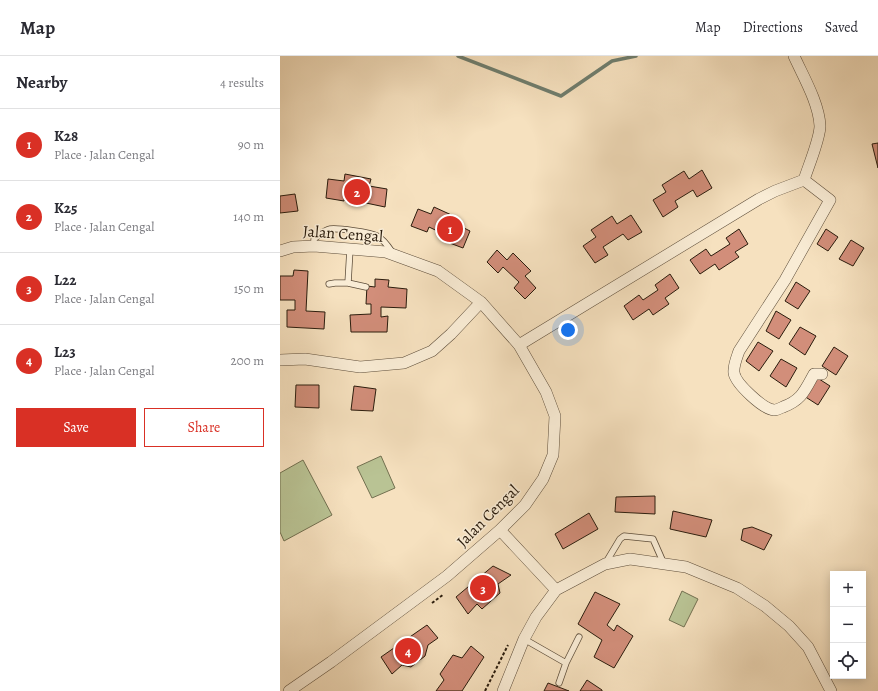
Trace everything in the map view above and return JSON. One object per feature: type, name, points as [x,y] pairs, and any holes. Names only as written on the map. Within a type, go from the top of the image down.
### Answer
[{"type":"street","points":[[519,345],[759,200],[775,191],[804,180],[814,154],[820,127],[814,100],[794,56]]},
{"type":"street","points":[[804,180],[830,200],[785,280],[739,351],[734,373],[741,385],[752,396],[764,406],[775,410],[791,404],[802,395],[814,374],[822,374]]},
{"type":"street","name":"Jalan Cengal","points":[[280,251],[294,247],[314,246],[386,252],[438,271],[481,302],[519,345],[546,392],[555,416],[553,455],[543,479],[525,505],[500,530],[447,576],[332,662],[289,691]]},
{"type":"street","points":[[280,360],[305,359],[360,367],[404,363],[432,351],[452,334],[481,302]]},
{"type":"street","points":[[500,530],[556,590]]},
{"type":"street","points":[[503,691],[524,639],[536,617],[556,590],[605,564],[630,560],[686,567],[737,588],[765,606],[789,626],[808,647],[831,691]]},
{"type":"lane","points":[[314,246],[314,239],[321,233],[330,229],[353,231],[377,236],[386,244],[394,255]]},
{"type":"lane","points":[[348,283],[350,249]]},
{"type":"lane","points":[[329,284],[335,282],[348,283],[366,287]]},
{"type":"lane","points":[[605,564],[624,536],[653,539],[664,564]]},
{"type":"lane","points":[[559,683],[566,663],[579,637]]},
{"type":"lane","points":[[524,639],[566,663]]},
{"type":"green space","points":[[381,456],[395,488],[372,498],[357,467]]},
{"type":"green space","points":[[303,460],[332,515],[284,541],[280,532],[280,473]]},
{"type":"green space","points":[[682,591],[698,599],[684,627],[669,620]]},
{"type":"building","points":[[878,143],[878,168],[872,144]]},
{"type":"building","points":[[702,170],[712,188],[697,197],[693,190],[675,201],[678,207],[663,217],[653,200],[666,192],[662,185],[684,171],[689,179]]},
{"type":"building","points":[[345,174],[371,179],[369,186],[387,189],[385,207],[366,203],[367,198],[345,194],[344,201],[326,198],[328,179],[344,181]]},
{"type":"building","points":[[295,194],[298,211],[280,213],[280,196]]},
{"type":"building","points":[[434,207],[458,218],[456,224],[470,231],[463,248],[447,242],[450,237],[429,227],[427,232],[411,226],[418,209],[431,214]]},
{"type":"building","points":[[631,215],[642,232],[628,240],[623,234],[603,247],[608,255],[595,263],[583,246],[596,237],[591,230],[612,216],[617,224]]},
{"type":"building","points":[[739,229],[748,244],[735,252],[739,257],[719,270],[715,264],[700,274],[690,260],[706,249],[711,256],[730,244],[726,238]]},
{"type":"building","points":[[826,229],[838,237],[828,251],[817,244]]},
{"type":"building","points":[[851,240],[864,248],[853,266],[839,259]]},
{"type":"building","points":[[497,250],[507,260],[513,253],[531,271],[525,276],[536,288],[525,299],[514,288],[519,282],[503,267],[498,273],[487,262]]},
{"type":"building","points":[[294,270],[308,271],[306,311],[325,312],[324,329],[287,327],[287,310],[295,310],[295,300],[280,300],[280,276],[293,276]]},
{"type":"building","points":[[670,274],[679,288],[665,298],[669,304],[653,315],[649,309],[633,320],[624,306],[639,295],[643,300],[658,290],[655,285]]},
{"type":"building","points":[[375,279],[389,280],[388,287],[407,289],[406,308],[381,307],[381,317],[388,316],[387,332],[351,332],[350,315],[371,314],[371,304],[366,304],[367,286],[375,287]]},
{"type":"building","points":[[796,282],[810,291],[798,309],[785,301]]},
{"type":"building","points":[[776,311],[791,320],[779,339],[766,331]]},
{"type":"building","points":[[800,327],[816,336],[805,355],[789,344]]},
{"type":"building","points":[[758,342],[773,351],[759,371],[746,361]]},
{"type":"building","points":[[834,347],[848,356],[836,375],[822,366]]},
{"type":"building","points":[[781,359],[797,368],[786,387],[770,376]]},
{"type":"building","points":[[816,377],[830,386],[818,405],[804,396]]},
{"type":"building","points":[[296,385],[319,385],[319,408],[295,407]]},
{"type":"building","points":[[354,386],[376,389],[373,411],[351,410]]},
{"type":"building","points":[[655,496],[655,514],[615,512],[616,497]]},
{"type":"building","points":[[673,511],[712,520],[706,537],[670,529]]},
{"type":"building","points":[[589,513],[598,529],[563,549],[555,534]]},
{"type":"building","points":[[752,527],[772,535],[764,550],[741,540],[743,529]]},
{"type":"building","points":[[493,566],[511,575],[498,584],[500,593],[482,609],[477,604],[468,614],[456,597]]},
{"type":"building","points":[[595,592],[620,604],[607,625],[614,631],[617,625],[633,636],[614,668],[594,657],[602,640],[578,624]]},
{"type":"building","points":[[427,625],[438,638],[428,645],[425,656],[411,667],[402,665],[392,674],[381,657]]},
{"type":"building","points":[[471,646],[484,657],[462,691],[436,691],[444,680],[440,674],[453,655],[462,658]]},
{"type":"building","points":[[587,680],[602,690],[602,691],[580,691]]},
{"type":"building","points":[[548,683],[569,691],[544,691]]},
{"type":"waterway","points":[[458,56],[561,96],[612,61],[636,56]]},
{"type":"place","name":"K25","points":[[357,192]]},
{"type":"place","name":"K28","points":[[450,229]]},
{"type":"place","name":"L22","points":[[483,588]]},
{"type":"place","name":"L23","points":[[408,651]]}]
